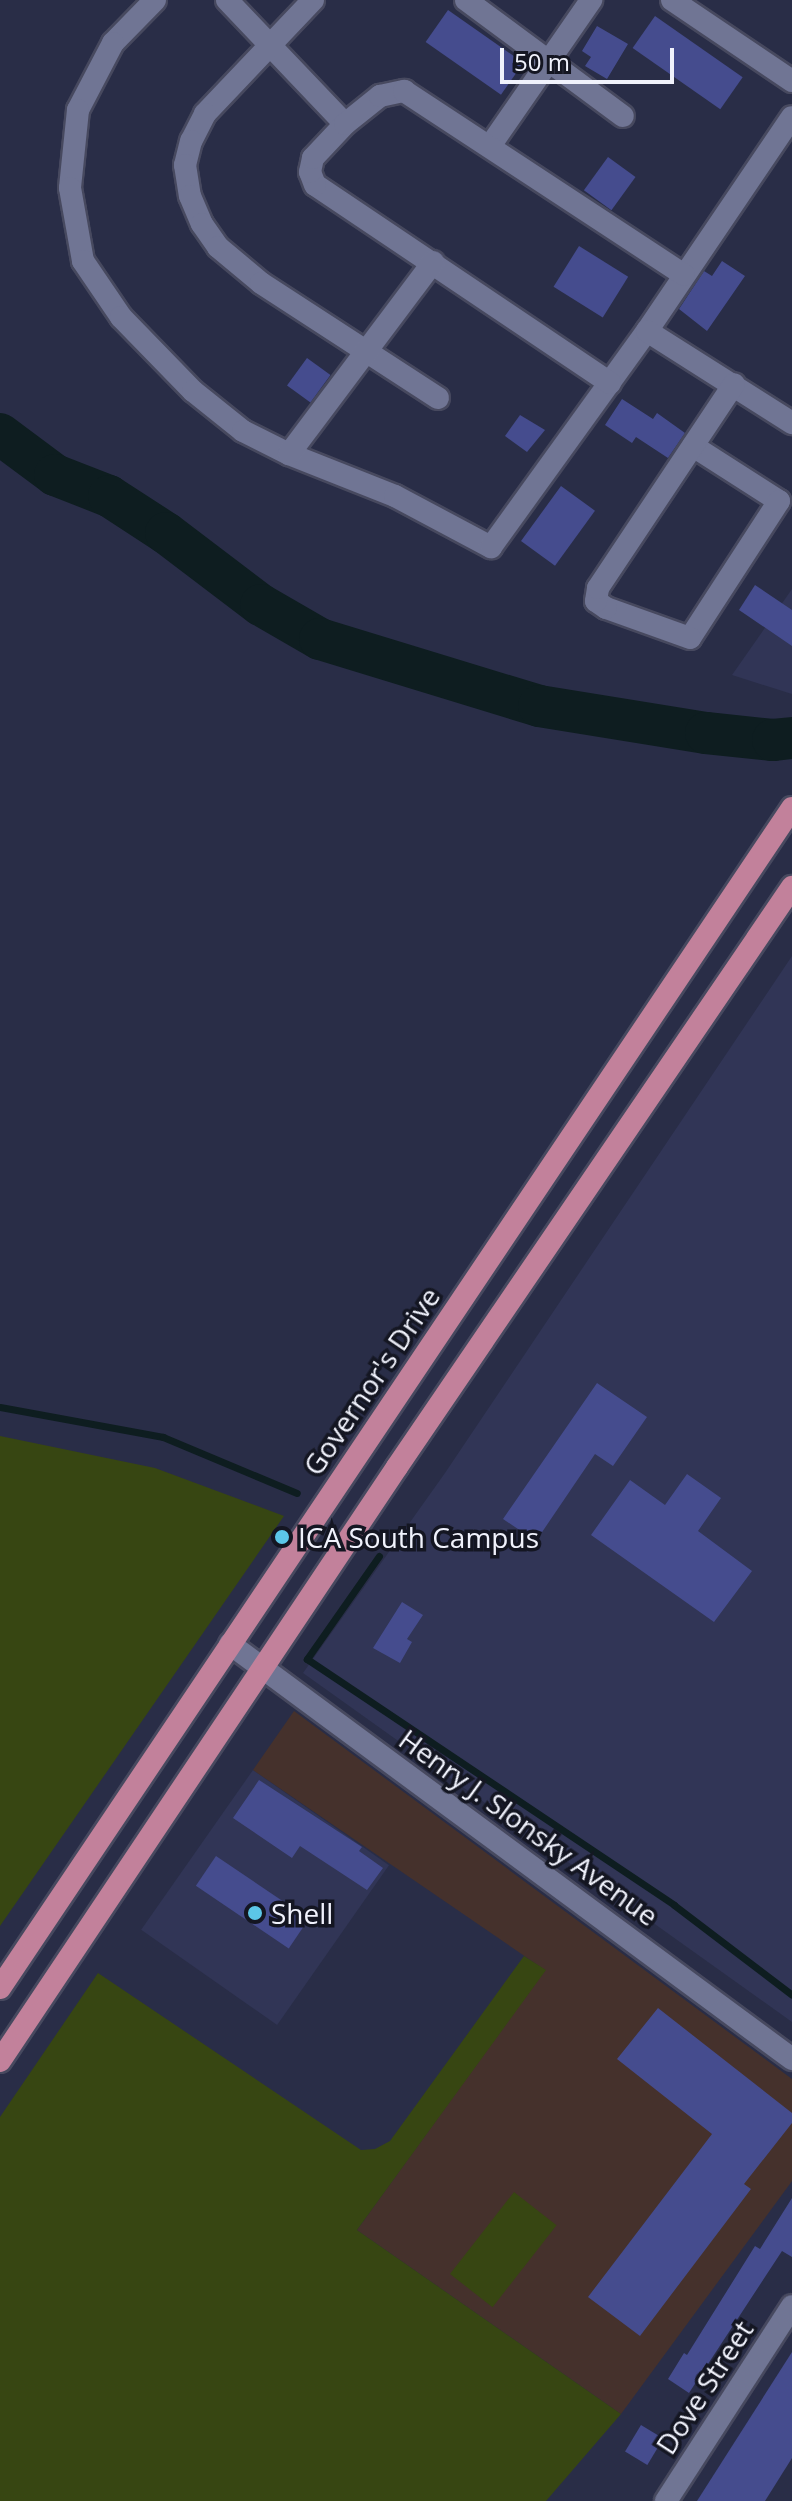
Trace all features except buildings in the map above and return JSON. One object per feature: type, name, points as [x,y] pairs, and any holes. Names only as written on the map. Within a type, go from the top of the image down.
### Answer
[{"type":"main road","name":"Governor's Drive","points":[[0,1988],[792,808]]},
{"type":"main road","points":[[0,2061],[792,887]]},
{"type":"street","points":[[155,0],[113,43],[78,110],[70,188],[83,261],[121,317],[193,391],[243,431],[289,454],[395,496],[491,547],[647,331],[792,117]]},
{"type":"street","points":[[227,0],[345,124]]},
{"type":"street","points":[[313,0],[205,114],[191,141],[185,165],[190,196],[202,224],[218,247],[261,283],[364,353],[438,398]]},
{"type":"street","points":[[466,0],[623,116]]},
{"type":"street","points":[[490,146],[591,0]]},
{"type":"street","points":[[672,0],[792,81]]},
{"type":"street","points":[[610,383],[315,185],[310,172],[313,158],[345,124],[380,96],[404,91],[684,275]]},
{"type":"street","points":[[289,454],[433,262]]},
{"type":"street","points":[[647,331],[792,423]]},
{"type":"street","points":[[693,446],[779,501],[690,638],[606,608],[596,601],[598,588],[734,384]]},
{"type":"street","name":"Henry J. Slonsky Avenue","points":[[230,1644],[792,2059]]},
{"type":"street","name":"Dove Street","points":[[666,2501],[792,2306]]},
{"type":"shaded area","points":[[792,589],[792,694],[732,675]]},
{"type":"shaded area","points":[[792,956],[792,2022],[303,1673],[445,1473]]},
{"type":"shaded area","points":[[294,1711],[792,2079],[792,2181],[621,2414],[357,2230],[545,1970],[253,1770]]},
{"type":"shaded area","name":"Shell","points":[[253,1770],[389,1865],[277,2025],[141,1930]]},
{"type":"green space","points":[[0,1436],[155,1468],[284,1516],[0,1926]]},
{"type":"green space","points":[[524,1956],[546,1970],[357,2230],[621,2414],[546,2501],[0,2501],[0,2117],[98,1973],[361,2150],[375,2149],[390,2141]]},
{"type":"green space","points":[[514,2192],[557,2225],[493,2307],[450,2274]]},
{"type":"waterway","points":[[0,434],[55,475],[109,496],[166,533],[261,605],[320,639],[539,706],[706,733],[773,740],[792,738]]},
{"type":"waterway","points":[[0,1407],[163,1437],[297,1493]]},
{"type":"waterway","points":[[379,1556],[307,1659],[674,1905],[792,1995]]},
{"type":"place","name":"ICA South Campus","points":[[282,1537]]},
{"type":"place","name":"Shell","points":[[255,1913]]}]
